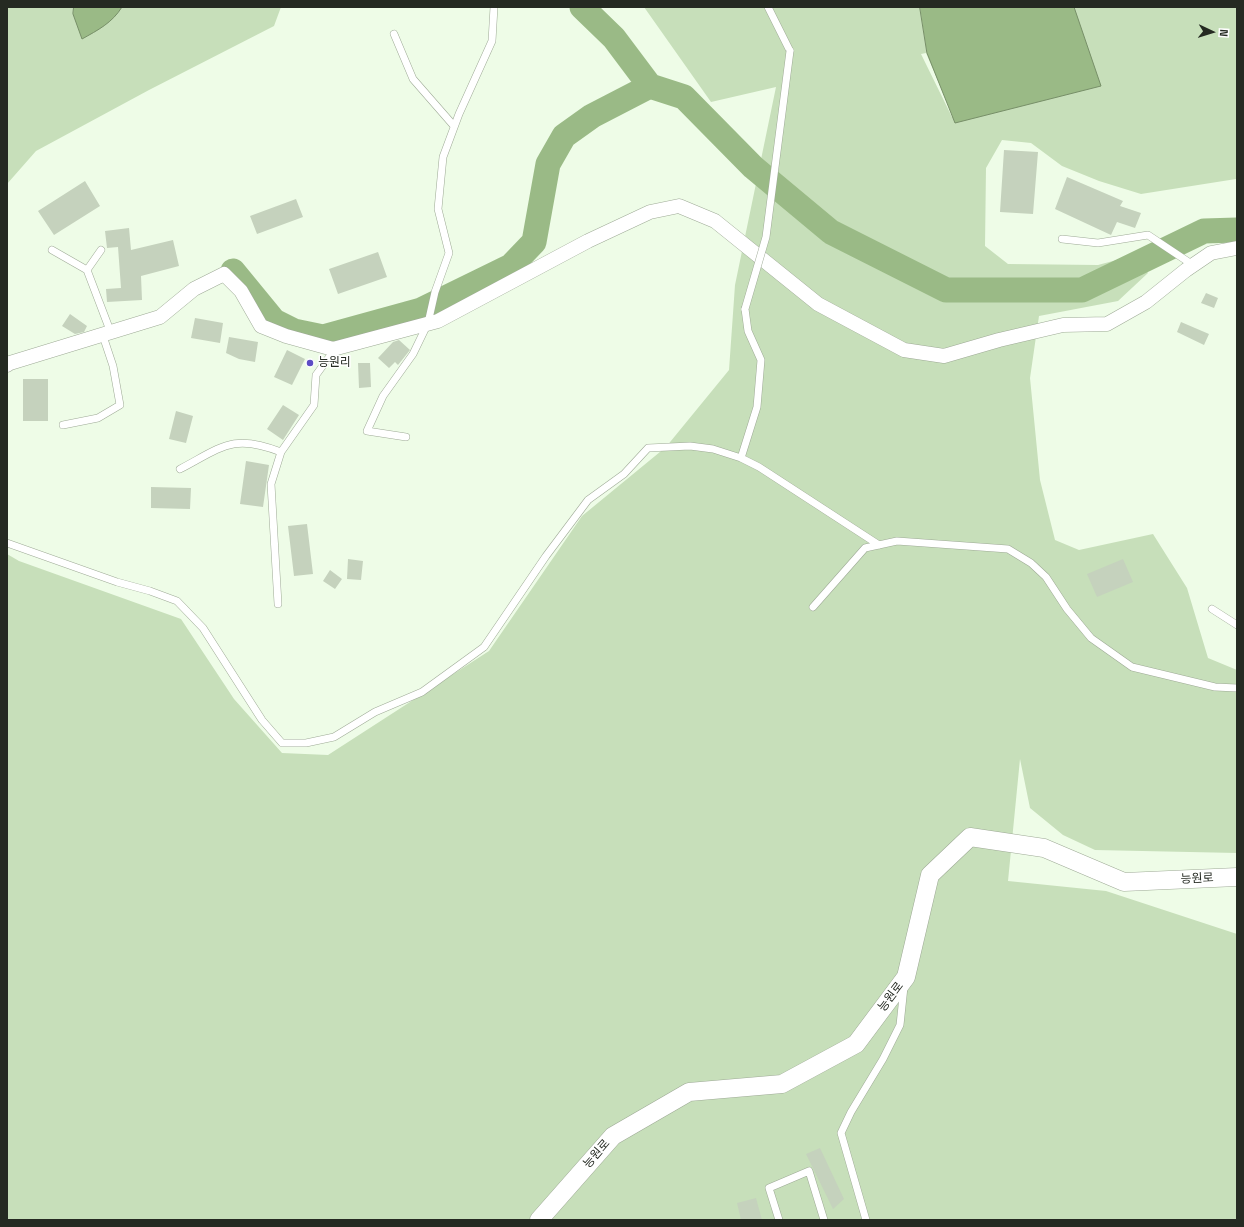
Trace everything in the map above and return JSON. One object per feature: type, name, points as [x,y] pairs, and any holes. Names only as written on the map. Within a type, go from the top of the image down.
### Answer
[{"type":"street","points":[[7,365],[160,317],[194,290],[224,274],[241,291],[261,326],[286,336],[336,348],[438,321],[588,241],[643,215],[679,206],[715,221],[818,304],[904,350],[944,356],[999,340],[1063,325],[1107,324],[1146,302],[1193,264],[1211,253],[1237,248]]},
{"type":"street","name":"능원로","points":[[539,1220],[613,1136],[689,1092],[782,1084],[856,1044],[906,977],[930,875],[970,837],[1044,848],[1124,882],[1237,877]]},
{"type":"lane","points":[[406,437],[367,431],[383,396],[413,354],[428,323],[435,292],[449,253],[438,209],[443,157],[454,126],[492,40],[494,7]]},
{"type":"lane","points":[[741,458],[757,407],[761,360],[748,331],[745,309],[766,237],[790,51],[768,7]]},
{"type":"lane","points":[[394,34],[413,79],[454,126]]},
{"type":"lane","points":[[1062,239],[1098,243],[1148,234],[1193,264]]},
{"type":"lane","points":[[52,250],[87,270],[107,334],[120,405],[98,418],[63,425]]},
{"type":"lane","points":[[87,270],[101,250]]},
{"type":"lane","points":[[278,604],[271,484],[281,452],[314,405],[316,374],[336,348]]},
{"type":"lane","points":[[180,469],[230,444],[249,442],[263,445],[281,452]]},
{"type":"lane","points":[[7,543],[117,582],[150,591],[177,601],[203,628],[262,720],[282,743],[306,743],[334,737],[376,712],[422,692],[484,647],[546,556],[588,500],[624,474],[648,448],[690,446],[714,449],[741,458],[759,467],[879,545]]},
{"type":"lane","points":[[813,607],[865,548],[897,541],[1008,549],[1031,562],[1046,577],[1067,609],[1091,638],[1132,667],[1215,687],[1237,688]]},
{"type":"lane","points":[[1212,609],[1237,625]]},
{"type":"lane","points":[[866,1220],[841,1133],[851,1112],[900,1025],[906,977]]},
{"type":"lane","points":[[779,1220],[769,1188],[809,1171],[824,1220]]},
{"type":"shaded area","points":[[7,7],[281,7],[274,26],[149,90],[36,151],[7,184]]},
{"type":"shaded area","points":[[74,7],[122,7],[109,22],[82,39],[73,14]]},
{"type":"shaded area","points":[[644,7],[1237,7],[1236,179],[1141,194],[1099,181],[1062,166],[1031,143],[1002,140],[986,168],[985,246],[1008,264],[1098,265],[1135,255],[1148,273],[1118,301],[1039,316],[1030,378],[1040,480],[1055,540],[1079,550],[1153,534],[1187,588],[1208,658],[1237,670],[1237,853],[1095,850],[1063,835],[1030,808],[1020,759],[1008,881],[1106,891],[1237,934],[1237,1220],[7,1220],[7,554],[19,561],[181,619],[234,699],[282,753],[328,755],[489,651],[582,516],[666,447],[729,370],[735,285],[776,87],[711,102]],"holes":[[[926,53],[953,116],[952,117],[921,54]]]},
{"type":"shaded area","points":[[920,7],[1074,7],[1101,86],[955,123],[927,53]]},
{"type":"building","points":[[1004,150],[1038,152],[1033,214],[1000,212]]},
{"type":"building","points":[[1067,177],[1123,201],[1120,206],[1141,213],[1135,228],[1117,222],[1111,235],[1055,209]]},
{"type":"building","points":[[85,181],[100,206],[54,235],[38,211]]},
{"type":"building","points":[[296,199],[303,217],[257,234],[250,216]]},
{"type":"building","points":[[129,228],[131,250],[173,240],[179,266],[141,276],[142,300],[107,302],[106,289],[121,288],[118,247],[107,248],[105,231]]},
{"type":"building","points":[[378,252],[387,277],[338,294],[329,269]]},
{"type":"building","points":[[1206,293],[1218,298],[1214,308],[1201,303]]},
{"type":"building","points":[[70,314],[87,326],[84,332],[75,334],[62,326]]},
{"type":"building","points":[[195,318],[223,323],[220,343],[191,338]]},
{"type":"building","points":[[1181,322],[1209,334],[1204,345],[1177,332]]},
{"type":"building","points":[[229,337],[258,342],[255,362],[239,359],[226,353]]},
{"type":"building","points":[[399,340],[410,350],[398,365],[395,362],[389,368],[378,358],[393,342]]},
{"type":"building","points":[[287,350],[305,359],[292,385],[274,377]]},
{"type":"building","points":[[358,363],[370,363],[371,387],[359,388]]},
{"type":"building","points":[[23,379],[48,379],[48,421],[23,421]]},
{"type":"building","points":[[283,405],[299,415],[283,440],[267,429]]},
{"type":"building","points":[[176,411],[193,416],[186,443],[169,439]]},
{"type":"building","points":[[246,461],[269,465],[263,507],[240,504]]},
{"type":"building","points":[[151,487],[191,488],[190,509],[151,508]]},
{"type":"building","points":[[307,524],[313,574],[294,576],[288,526]]},
{"type":"building","points":[[348,559],[363,561],[361,580],[347,579]]},
{"type":"building","points":[[1123,559],[1133,582],[1097,597],[1087,574]]},
{"type":"building","points":[[330,570],[342,579],[335,589],[323,581]]},
{"type":"building","points":[[820,1148],[844,1199],[833,1209],[806,1154]]},
{"type":"building","points":[[756,1198],[762,1220],[741,1220],[737,1203]]},
{"type":"waterway","points":[[582,7],[614,38],[650,86],[684,97],[753,167],[831,232],[946,290],[1082,290],[1204,231],[1237,230]]},
{"type":"waterway","points":[[233,271],[274,321],[294,331],[323,337],[421,310],[511,266],[534,242],[548,164],[564,136],[592,116],[650,86]]},
{"type":"place","name":"능원리","points":[[310,363]]}]
